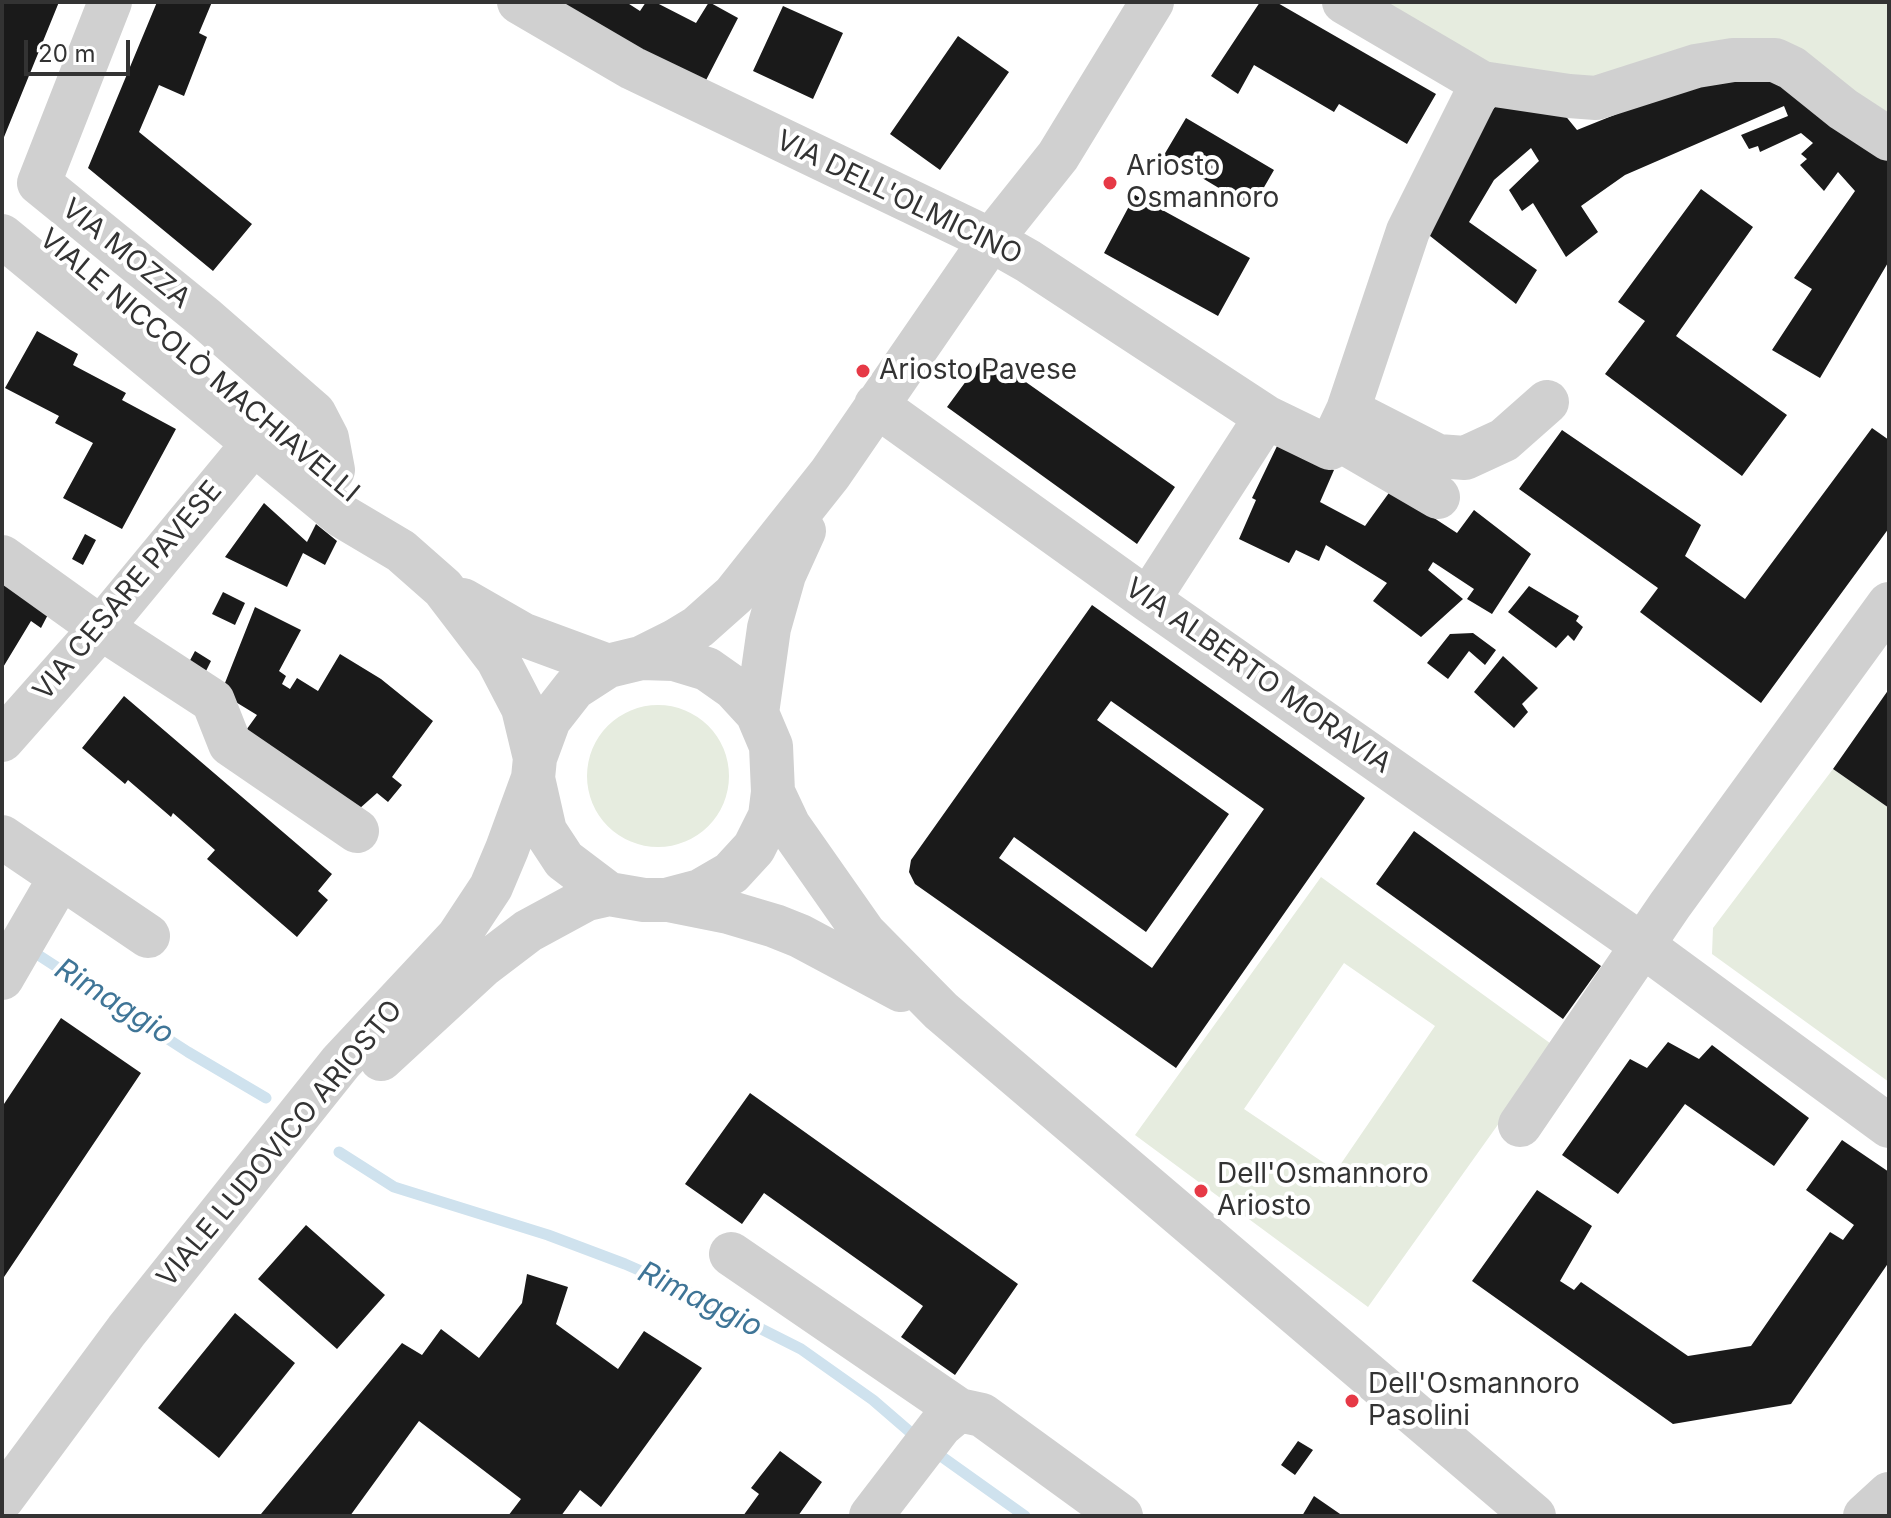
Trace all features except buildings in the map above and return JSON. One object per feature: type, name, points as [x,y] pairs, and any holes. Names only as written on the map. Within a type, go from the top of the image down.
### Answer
[{"type":"street","name":"VIA MOZZA","points":[[110,2],[39,183],[205,318],[314,413],[327,438],[333,470]]},
{"type":"street","name":"VIA DELL'OLMICINO","points":[[519,2],[632,68],[991,240],[1266,417],[1330,448],[1341,424]]},
{"type":"street","name":"VIALE LUDOVICO ARIOSTO","points":[[1077,127],[1152,2]]},
{"type":"street","name":"VIALE LUDOVICO ARIOSTO","points":[[2,1499],[77,1395],[234,1215],[458,937],[491,887],[549,720],[574,688],[698,627],[734,595],[830,474],[991,240],[1031,192],[1077,127],[1179,2]]},
{"type":"street","points":[[1344,2],[1482,83],[1596,98],[1696,66],[1733,60],[1775,60],[1792,68],[1843,109],[1889,139]]},
{"type":"street","points":[[1341,424],[1408,231],[1482,83]]},
{"type":"street","name":"VIALE NICCOLÒ MACHIAVELLI","points":[[2,203],[333,470],[360,497],[401,551]]},
{"type":"street","name":"VIALE NICCOLÒ MACHIAVELLI","points":[[4,262],[254,443],[342,516],[401,551]]},
{"type":"street","points":[[1341,424],[1438,456],[1465,458],[1504,440],[1547,402]]},
{"type":"street","name":"VIA ALBERTO MORAVIA","points":[[876,405],[1148,600],[1642,945],[1889,1126]]},
{"type":"street","points":[[1148,600],[1266,417]]},
{"type":"street","points":[[1341,424],[1438,497]]},
{"type":"street","name":"VIA CESARE PAVESE","points":[[2,740],[101,628],[254,443]]},
{"type":"street","name":"VIALE LUDOVICO ARIOSTO","points":[[757,713],[769,628],[784,575],[830,474]]},
{"type":"street","points":[[401,551],[443,588],[498,660],[523,708],[534,768]]},
{"type":"street","points":[[2,557],[101,628],[213,701],[230,744],[357,831]]},
{"type":"street","points":[[443,588],[524,635],[624,662]]},
{"type":"street","points":[[1520,1125],[1642,945],[1889,604]]},
{"type":"street","name":"VIALE LUDOVICO ARIOSTO","points":[[351,1070],[430,1012],[528,931],[587,899],[609,894],[666,900],[700,891],[731,873],[754,848],[770,816],[773,792],[771,746],[757,713],[734,688],[707,669],[674,659],[624,662]]},
{"type":"street","name":"VIALE LUDOVICO ARIOSTO","points":[[534,768],[545,831],[564,860],[609,894]]},
{"type":"street","points":[[773,792],[789,826],[864,933],[941,1011],[1524,1510]]},
{"type":"street","points":[[2,837],[148,936]]},
{"type":"street","points":[[2,978],[60,878]]},
{"type":"street","points":[[666,900],[728,912],[800,936],[941,1011]]},
{"type":"street","name":"VIALE LUDOVICO ARIOSTO","points":[[21,1516],[144,1350],[234,1215]]},
{"type":"street","points":[[731,1254],[950,1418],[982,1415],[1121,1516]]},
{"type":"street","points":[[871,1516],[908,1466],[950,1418]]},
{"type":"street","points":[[1865,1516],[1889,1494]]},
{"type":"shaded area","points":[[1377,2],[1889,2],[1889,122],[1878,116],[1513,76]]},
{"type":"shaded area","points":[[658,705],[685,710],[709,725],[724,749],[729,776],[724,803],[709,827],[685,842],[658,847],[631,842],[607,827],[592,803],[587,776],[592,749],[607,725],[631,710]]},
{"type":"shaded area","points":[[1833,769],[1889,808],[1889,1082],[1712,954],[1713,928]]},
{"type":"shaded area","points":[[1321,877],[1554,1046],[1368,1307],[1135,1135]],"holes":[[[1344,963],[1435,1026],[1336,1171],[1244,1109]]]},
{"type":"waterway","name":"Rimaggio","points":[[29,949],[188,1052],[266,1098]]},
{"type":"waterway","name":"Rimaggio","points":[[339,1152],[394,1187],[548,1235],[682,1289],[801,1349],[873,1400],[917,1438]]},
{"type":"waterway","name":"Rimaggio","points":[[931,1449],[1025,1516]]},
{"type":"place","name":"Ariosto Osmannoro","points":[[1110,183]]},
{"type":"place","name":"Ariosto Pavese","points":[[863,371]]},
{"type":"place","name":"Dell'Osmannoro Ariosto","points":[[1201,1191]]},
{"type":"place","name":"Dell'Osmannoro Pasolini","points":[[1352,1401]]}]
